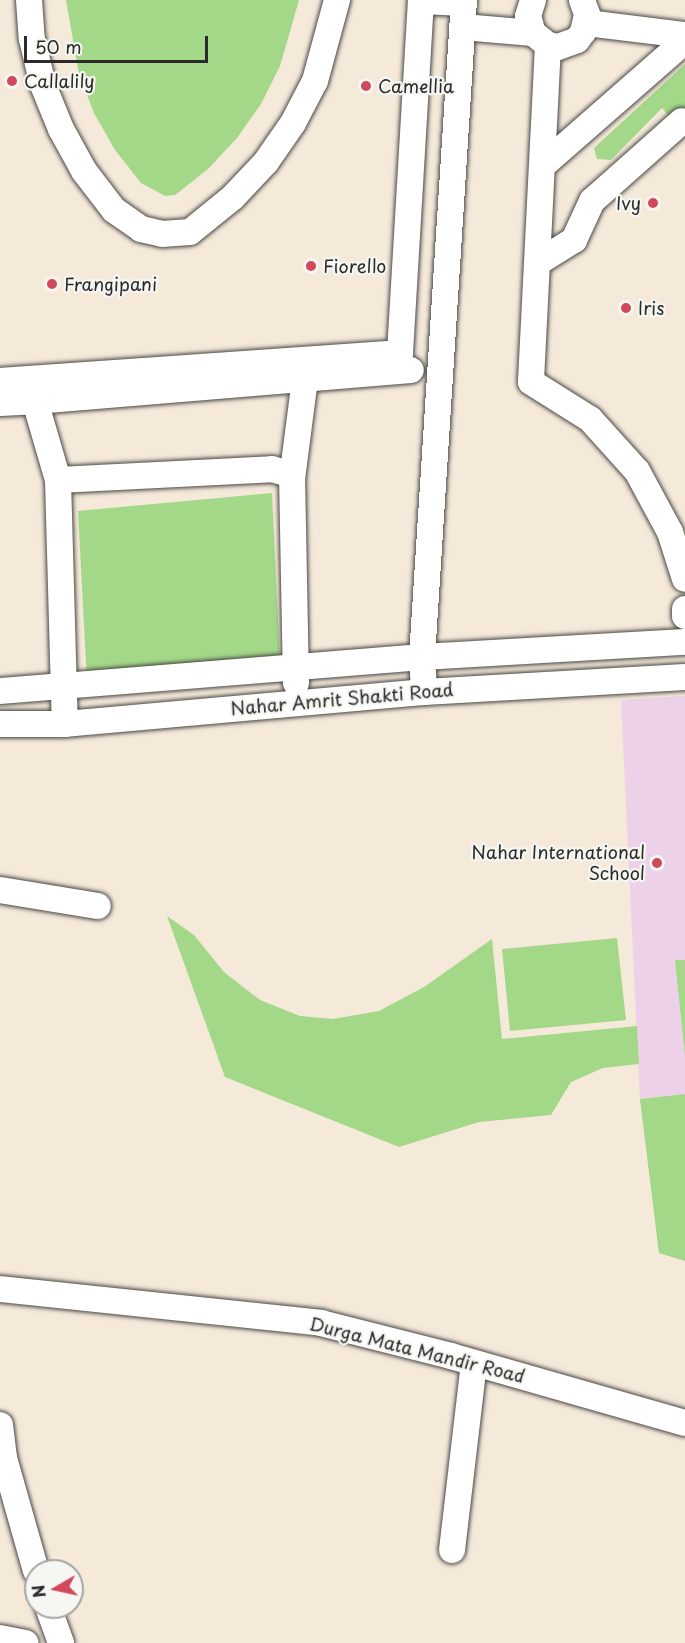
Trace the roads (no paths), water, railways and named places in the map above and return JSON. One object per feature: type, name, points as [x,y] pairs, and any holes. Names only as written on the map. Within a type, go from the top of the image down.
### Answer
[{"type":"street","points":[[29,0],[32,39],[43,85],[72,150],[114,210],[141,229],[162,234],[190,232],[234,197],[266,162],[293,123],[315,81],[337,0]]},
{"type":"street","points":[[0,381],[400,352],[421,0],[464,10],[558,47],[577,40],[584,12],[685,35]]},
{"type":"street","points":[[533,0],[528,16],[540,39],[542,166],[531,382],[590,419],[637,471],[670,532],[685,579]]},
{"type":"street","points":[[424,692],[422,657],[464,10]]},
{"type":"street","points":[[542,166],[685,41]]},
{"type":"street","points":[[537,263],[574,240],[592,201],[682,121]]},
{"type":"street","points":[[0,403],[411,370]]},
{"type":"street","points":[[297,702],[292,479],[305,379]]},
{"type":"street","points":[[35,401],[58,480],[65,724]]},
{"type":"street","points":[[58,480],[272,469],[286,472],[292,479]]},
{"type":"street","points":[[685,609],[685,616]]},
{"type":"street","name":"Nahar Amrit Shakti Road","points":[[0,691],[123,683],[422,657],[685,642]]},
{"type":"street","name":"Nahar Amrit Shakti Road","points":[[0,724],[65,724],[424,692],[685,676]]},
{"type":"street","points":[[123,683],[129,717]]},
{"type":"street","points":[[0,890],[98,906]]},
{"type":"street","name":"Durga Mata Mandir Road","points":[[0,1289],[321,1323],[474,1363],[685,1423]]},
{"type":"street","points":[[452,1550],[474,1363]]},
{"type":"street","points":[[0,1425],[4,1458],[33,1559]]},
{"type":"street","points":[[52,1619],[61,1643]]},
{"type":"street","points":[[0,1638],[26,1643]]},
{"type":"place","name":"Callalily","points":[[12,81]]},
{"type":"place","name":"Camellia","points":[[366,86]]},
{"type":"place","name":"Ivy","points":[[653,203]]},
{"type":"place","name":"Fiorello","points":[[311,266]]},
{"type":"place","name":"Frangipani","points":[[52,284]]},
{"type":"place","name":"Iris","points":[[626,308]]},
{"type":"place","name":"Nahar International School","points":[[657,863]]}]
